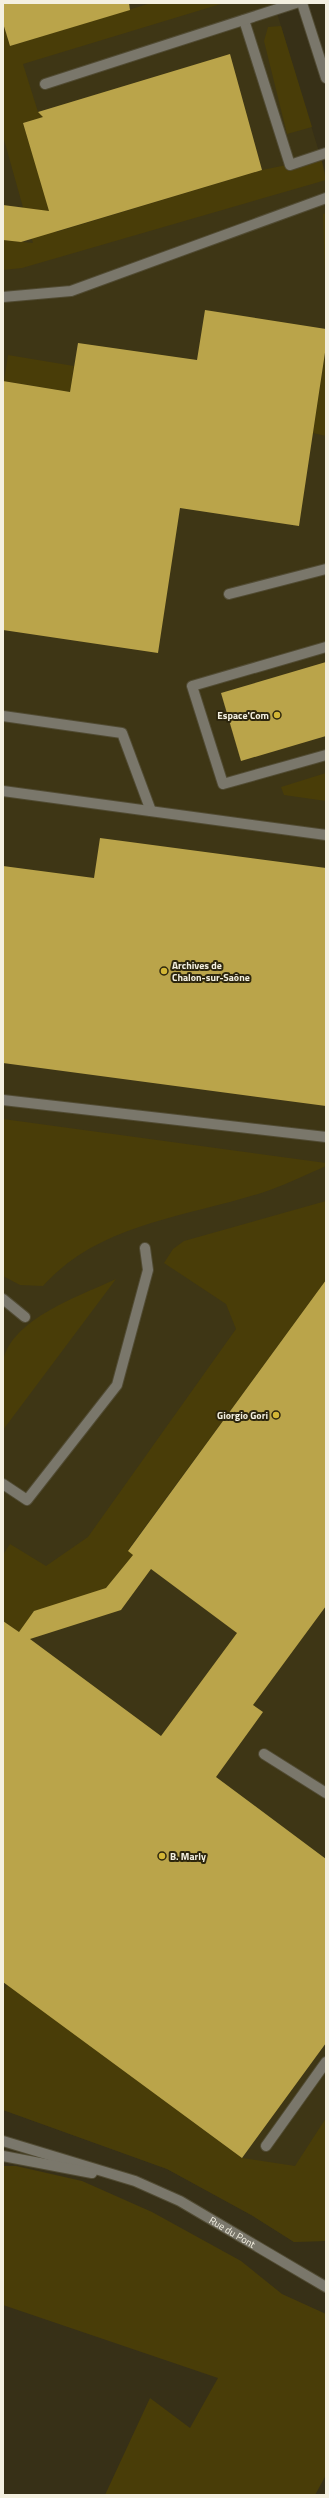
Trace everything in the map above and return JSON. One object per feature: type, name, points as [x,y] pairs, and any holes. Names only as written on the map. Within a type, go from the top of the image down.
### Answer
[{"type":"street","points":[[45,84],[296,3]]},
{"type":"street","points":[[302,3],[326,78]]},
{"type":"street","points":[[244,20],[290,165],[326,153]]},
{"type":"street","points":[[3,297],[71,291],[326,198]]},
{"type":"street","points":[[229,594],[326,569]]},
{"type":"street","points":[[326,647],[192,686],[223,784],[326,755]]},
{"type":"street","points":[[3,716],[122,733],[151,812]]},
{"type":"street","points":[[3,791],[326,835]]},
{"type":"street","points":[[3,1100],[326,1137]]},
{"type":"street","points":[[3,1484],[27,1500],[117,1385],[148,1270],[145,1248]]},
{"type":"street","points":[[3,1299],[25,1317]]},
{"type":"street","points":[[264,1754],[326,1792]]},
{"type":"street","points":[[266,2146],[326,2062]]},
{"type":"street","name":"Rue du Pont","points":[[3,2141],[136,2181],[180,2201],[326,2287]]},
{"type":"street","name":"Rue du Pont","points":[[3,2156],[136,2181]]},
{"type":"shaded area","points":[[3,3],[274,3],[326,175],[326,2241],[294,2242],[253,2216],[167,2169],[3,2110]]},
{"type":"shaded area","points":[[151,3],[224,3],[23,64],[38,112],[43,117],[23,123],[56,232],[262,170],[321,158],[326,180],[22,268],[3,270],[3,240],[33,243],[3,136],[3,24],[10,46]]},
{"type":"shaded area","points":[[281,26],[312,127],[287,134],[264,41],[268,27]]},
{"type":"shaded area","points":[[326,213],[326,303],[323,214]]},
{"type":"shaded area","points":[[326,347],[326,436],[313,433]]},
{"type":"shaded area","points":[[8,355],[74,366],[70,392],[4,381]]},
{"type":"shaded area","points":[[326,773],[326,801],[284,795],[281,787]]},
{"type":"shaded area","points":[[3,1119],[326,1163],[326,1166],[270,1190],[179,1215],[120,1234],[92,1247],[66,1264],[43,1286],[20,1285],[3,1276]]},
{"type":"shaded area","points":[[326,1201],[326,1280],[128,1550],[133,1555],[106,1588],[19,1632],[3,1621],[3,1555],[10,1544],[46,1566],[88,1537],[236,1329],[226,1304],[164,1263],[173,1249],[184,1241]]},
{"type":"shaded area","points":[[116,1279],[3,1430],[2,1370],[8,1347],[19,1333],[49,1310]]},
{"type":"shaded area","points":[[8,1985],[242,2158],[295,2166],[326,2118],[326,2241],[294,2242],[253,2216],[167,2169],[3,2110],[3,1992]]},
{"type":"shaded area","points":[[3,2166],[16,2166],[82,2181],[152,2212],[241,2261],[282,2294],[326,2314],[326,2475],[315,2495],[105,2495],[150,2398],[190,2428],[218,2378],[3,2305]]},
{"type":"building","points":[[3,3],[129,3],[130,10],[10,46],[3,23]]},
{"type":"building","points":[[230,54],[262,170],[21,242],[3,240],[3,205],[49,211],[23,123],[43,117],[38,112]]},
{"type":"building","points":[[205,310],[326,329],[326,346],[299,526],[180,508],[158,653],[3,630],[3,381],[70,392],[78,343],[197,360]]},
{"type":"building","name":"Espace'Com","points":[[326,662],[326,736],[241,761],[221,693]]},
{"type":"building","name":"Archives de Chalon-sur-Saône","points":[[100,838],[326,868],[326,1106],[3,1063],[3,866],[94,878]]},
{"type":"building","name":"B. Marly","points":[[326,1280],[326,1606],[253,1705],[263,1712],[216,1777],[326,1859],[326,2043],[242,2158],[3,1982],[3,1621],[19,1632],[34,1611],[106,1588],[133,1555],[128,1551]],"holes":[[[151,1569],[237,1633],[161,1736],[30,1639],[121,1610]]]},
{"type":"place","name":"Espace'Com","points":[[277,715]]},
{"type":"place","name":"Archives de Chalon-sur-Saône","points":[[164,971]]},
{"type":"place","name":"Giorgio Gori","points":[[276,1415]]},
{"type":"place","name":"B. Marly","points":[[162,1856]]}]
